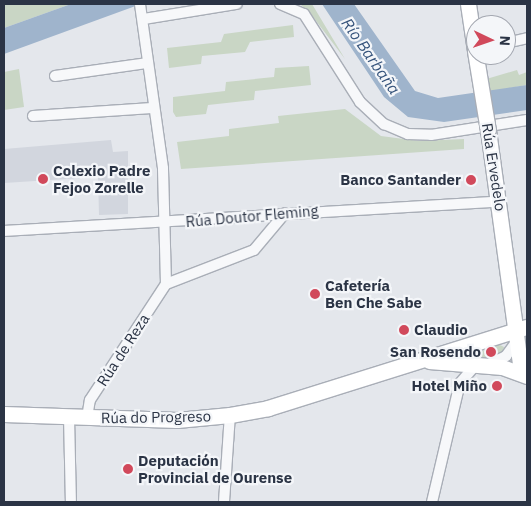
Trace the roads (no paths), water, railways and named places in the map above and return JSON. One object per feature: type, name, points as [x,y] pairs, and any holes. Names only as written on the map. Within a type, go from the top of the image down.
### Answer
[{"type":"street","points":[[140,4],[144,19],[152,108],[166,223],[166,284],[254,250],[285,213]]},
{"type":"street","points":[[144,19],[237,4]]},
{"type":"street","points":[[280,4],[304,14],[360,102],[384,124],[408,134],[493,127],[527,120]]},
{"type":"street","points":[[55,76],[148,63]]},
{"type":"street","name":"Rúa Ervedelo","points":[[479,65],[493,127],[499,202],[521,332]]},
{"type":"street","points":[[32,116],[152,108]]},
{"type":"street","name":"Rúa Doutor Fleming","points":[[4,231],[166,223],[285,213],[499,202]]},
{"type":"street","name":"Rúa de Reza","points":[[87,418],[90,400],[166,284]]},
{"type":"street","points":[[432,502],[460,383],[480,366],[511,352],[521,332]]},
{"type":"street","points":[[521,332],[524,374]]},
{"type":"street","name":"Rúa do Progreso","points":[[4,414],[176,420],[230,415],[421,361],[490,338],[521,332]]},
{"type":"street","points":[[490,338],[504,339],[524,374]]},
{"type":"street","name":"Rúa do Progreso","points":[[480,366],[468,354],[490,338]]},
{"type":"street","name":"Rúa do Progreso","points":[[421,361],[480,366]]},
{"type":"street","points":[[480,366],[524,374]]},
{"type":"street","points":[[224,502],[230,415]]},
{"type":"street","points":[[69,417],[71,502]]},
{"type":"water","points":[[71,4],[141,4],[4,54],[4,28]]},
{"type":"water","name":"Río Barbaña","points":[[322,4],[354,4],[415,91],[438,98],[527,85],[527,110],[444,122],[408,117],[384,97]]},
{"type":"place","name":"Colexio Padre Fejoo Zorelle","points":[[43,179]]},
{"type":"place","name":"Banco Santander","points":[[471,180]]},
{"type":"place","name":"Cafetería Ben Che Sabe","points":[[315,294]]},
{"type":"place","name":"Claudio","points":[[404,330]]},
{"type":"place","name":"San Rosendo","points":[[491,352]]},
{"type":"place","name":"Hotel Miño","points":[[497,386]]},
{"type":"place","name":"Deputación Provincial de Ourense","points":[[128,469]]}]
